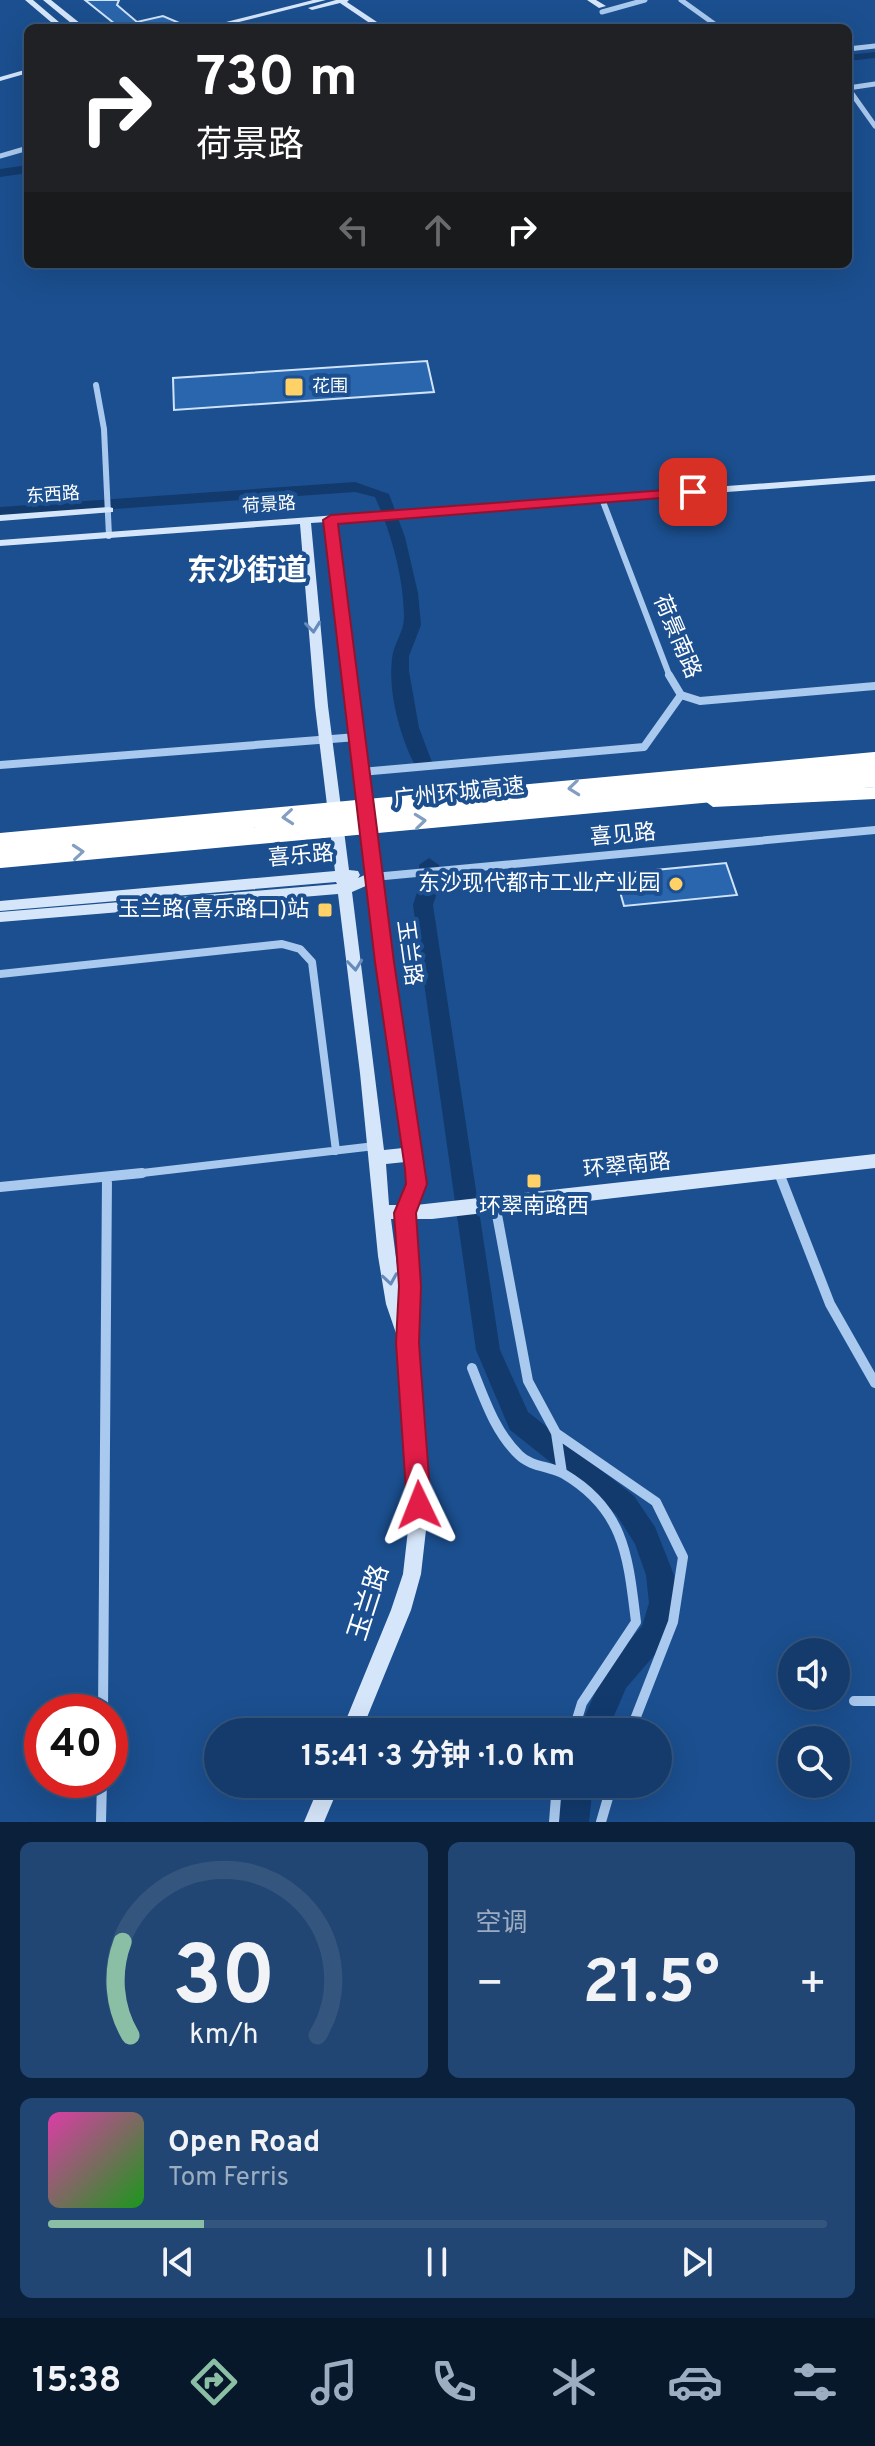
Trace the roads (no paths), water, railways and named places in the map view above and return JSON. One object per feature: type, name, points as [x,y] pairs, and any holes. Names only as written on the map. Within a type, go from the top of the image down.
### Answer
[{"type":"highway","name":"广州环城高速","points":[[0,842],[875,760]]},
{"type":"highway","name":"广州环城高速","points":[[0,859],[875,778]]},
{"type":"highway","points":[[522,810],[875,793]]},
{"type":"street","points":[[29,0],[57,24]]},
{"type":"street","points":[[47,0],[77,24]]},
{"type":"street","points":[[223,24],[322,0]]},
{"type":"street","points":[[247,24],[343,0],[376,24]]},
{"type":"street","points":[[591,0],[605,5],[645,0]]},
{"type":"street","points":[[681,0],[714,24]]},
{"type":"street","points":[[852,49],[875,46]]},
{"type":"street","points":[[0,82],[24,73]]},
{"type":"street","points":[[0,82],[24,79]]},
{"type":"street","points":[[852,87],[875,84]]},
{"type":"street","points":[[852,94],[875,126]]},
{"type":"street","points":[[0,156],[24,149]]},
{"type":"street","points":[[96,385],[101,402],[109,536]]},
{"type":"street","name":"荷景路","points":[[0,543],[875,478]]},
{"type":"street","name":"荷景南路","points":[[602,499],[672,683],[681,695],[700,701],[875,686]]},
{"type":"street","name":"东西路","points":[[0,518],[109,510]]},
{"type":"street","name":"玉兰路","points":[[331,520],[374,877],[416,1184],[405,1213],[410,1286],[408,1343],[419,1477],[412,1574],[357,1718]]},
{"type":"street","name":"玉兰路","points":[[305,522],[312,612],[394,1304],[408,1343]]},
{"type":"street","points":[[361,772],[644,747],[681,695]]},
{"type":"street","points":[[0,765],[357,737]]},
{"type":"street","name":"喜见路","points":[[374,877],[875,830]]},
{"type":"street","name":"喜乐路","points":[[0,917],[374,877]]},
{"type":"street","name":"喜乐路","points":[[0,906],[346,881]]},
{"type":"street","points":[[0,974],[282,944],[297,946],[309,955],[312,962],[336,1151]]},
{"type":"street","points":[[0,1187],[336,1151],[413,1154]]},
{"type":"street","name":"环翠南路","points":[[383,1212],[432,1212],[875,1161]]},
{"type":"street","points":[[779,1172],[830,1304],[875,1383]]},
{"type":"street","points":[[103,1694],[107,1177]]},
{"type":"street","points":[[492,1204],[528,1381],[556,1433],[562,1473]]},
{"type":"street","points":[[472,1368],[495,1425],[521,1458],[562,1473],[604,1503],[625,1542],[636,1622],[582,1703],[577,1718]]},
{"type":"street","points":[[556,1433],[656,1502],[683,1557],[673,1622],[635,1718]]},
{"type":"street","points":[[854,1701],[875,1701]]},
{"type":"street","points":[[101,1822],[102,1798]]},
{"type":"street","points":[[314,1822],[324,1798]]},
{"type":"street","points":[[554,1822],[556,1798]]},
{"type":"street","points":[[601,1822],[608,1798]]},
{"type":"waterway","points":[[852,58],[875,55]]},
{"type":"waterway","points":[[0,173],[24,170]]},
{"type":"waterway","points":[[0,512],[355,487],[381,494],[397,537],[410,593],[412,625],[401,656],[400,671],[410,728],[423,762]]},
{"type":"waterway","points":[[429,865],[430,883],[423,905],[488,1350],[519,1421],[625,1505],[646,1536],[660,1575],[663,1603],[654,1634],[616,1678],[598,1718]]},
{"type":"waterway","points":[[574,1822],[577,1798]]},
{"type":"place","name":"花围","points":[[294,387]]},
{"type":"place","name":"东沙现代都市工业产业园","points":[[676,884]]},
{"type":"place","name":"玉兰路(喜乐路口)站","points":[[325,910]]},
{"type":"place","name":"环翠南路西","points":[[534,1181]]},
{"type":"district","name":"东沙街道","points":[[247,572]]}]
